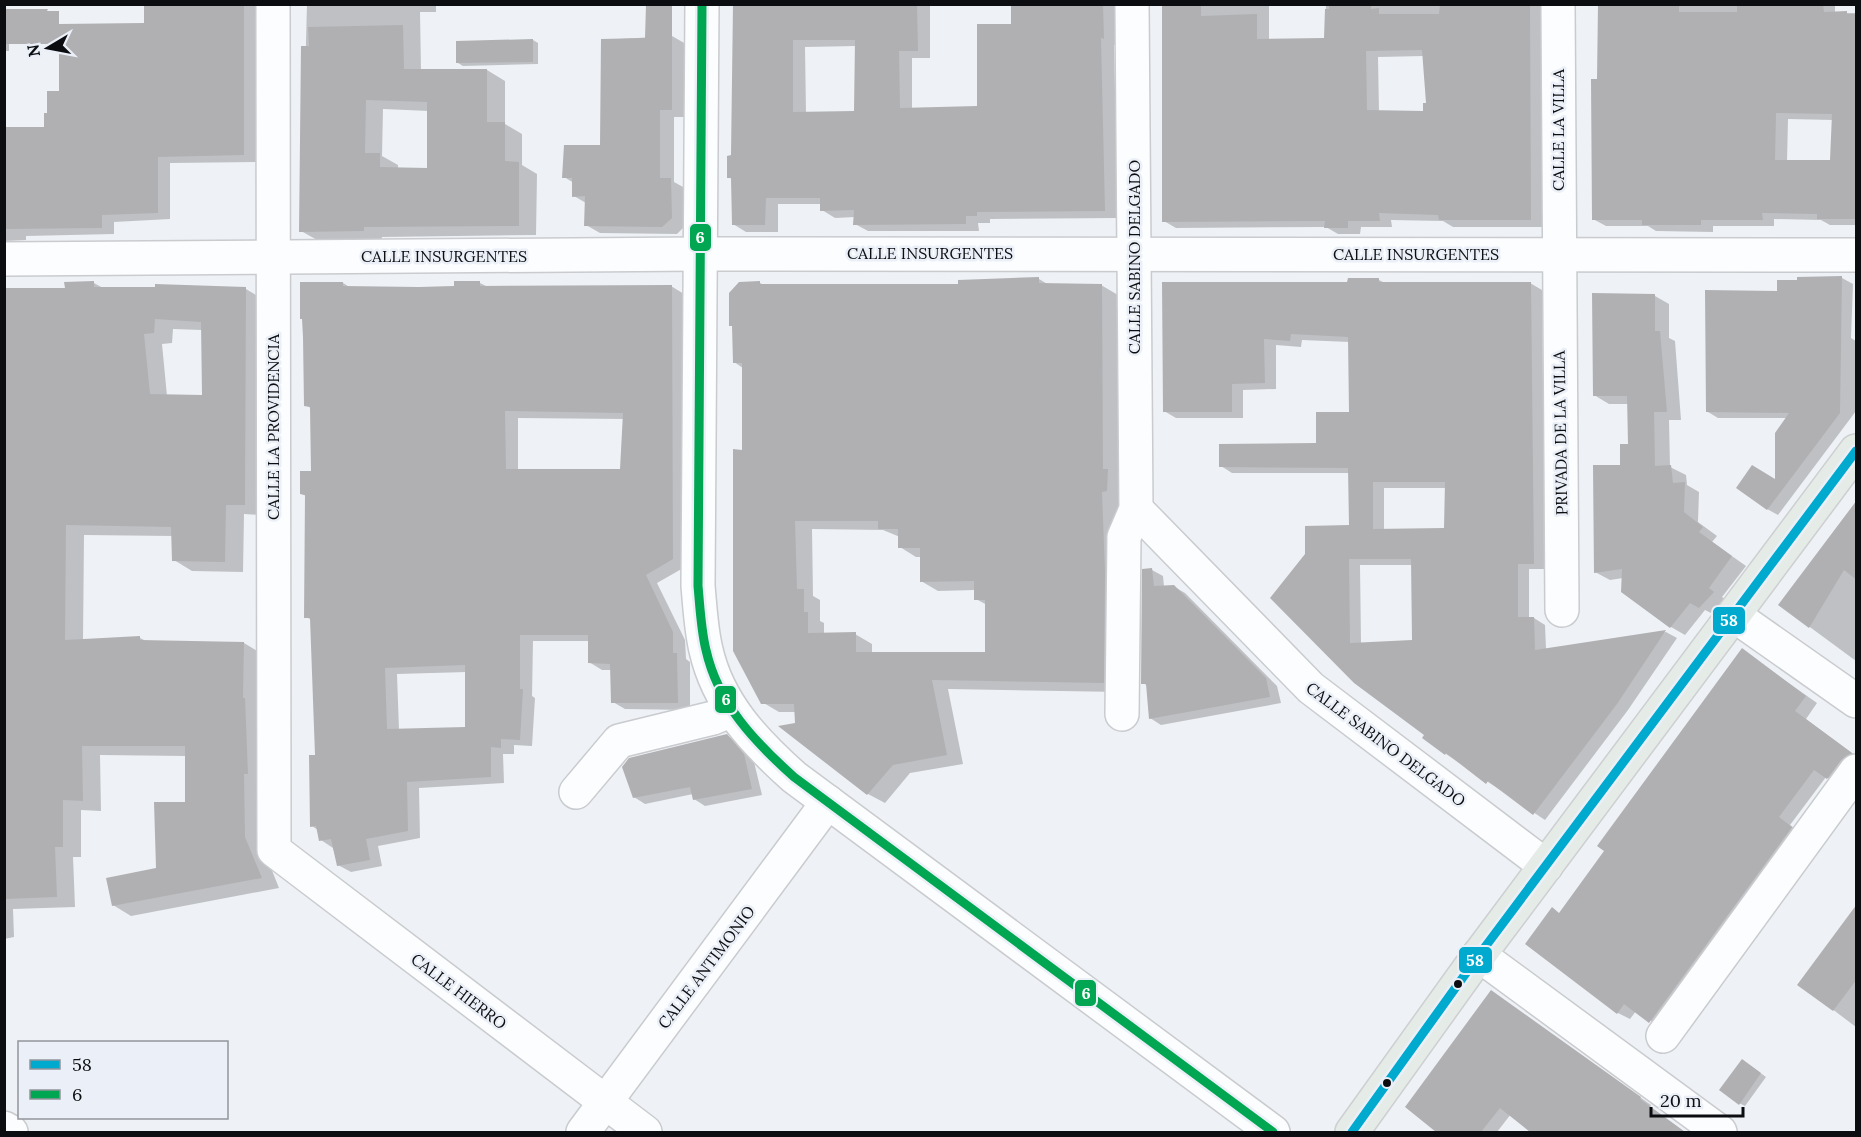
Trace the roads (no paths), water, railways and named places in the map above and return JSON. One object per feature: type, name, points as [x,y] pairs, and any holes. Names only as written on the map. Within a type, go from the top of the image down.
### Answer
[{"type":"main road","points":[[1352,1132],[1479,955],[1857,451]]},
{"type":"street","name":"CALLE LA PROVIDENCIA","points":[[273,4],[274,850]]},
{"type":"street","points":[[702,4],[698,586],[705,650],[724,697],[743,727],[794,777],[1273,1132]]},
{"type":"street","name":"CALLE SABINO DELGADO","points":[[1122,714],[1124,537],[1136,509],[1132,4]]},
{"type":"street","name":"CALLE LA VILLA","points":[[1558,4],[1559,255]]},
{"type":"street","name":"CALLE INSURGENTES","points":[[4,259],[1133,253],[1857,255]]},
{"type":"street","name":"PRIVADA DE LA VILLA","points":[[1559,255],[1562,610]]},
{"type":"street","name":"CALLE SABINO DELGADO","points":[[1136,509],[1311,688],[1546,866]]},
{"type":"street","points":[[1735,616],[1857,701]]},
{"type":"street","points":[[576,792],[619,741],[713,718],[724,697]]},
{"type":"street","points":[[1663,1036],[1857,771]]},
{"type":"street","name":"CALLE ANTIMONIO","points":[[583,1132],[828,802]]},
{"type":"street","name":"CALLE HIERRO","points":[[274,850],[645,1132]]},
{"type":"street","points":[[1479,955],[1720,1132]]},
{"type":"street","points":[[4,1128],[11,1132]]}]
